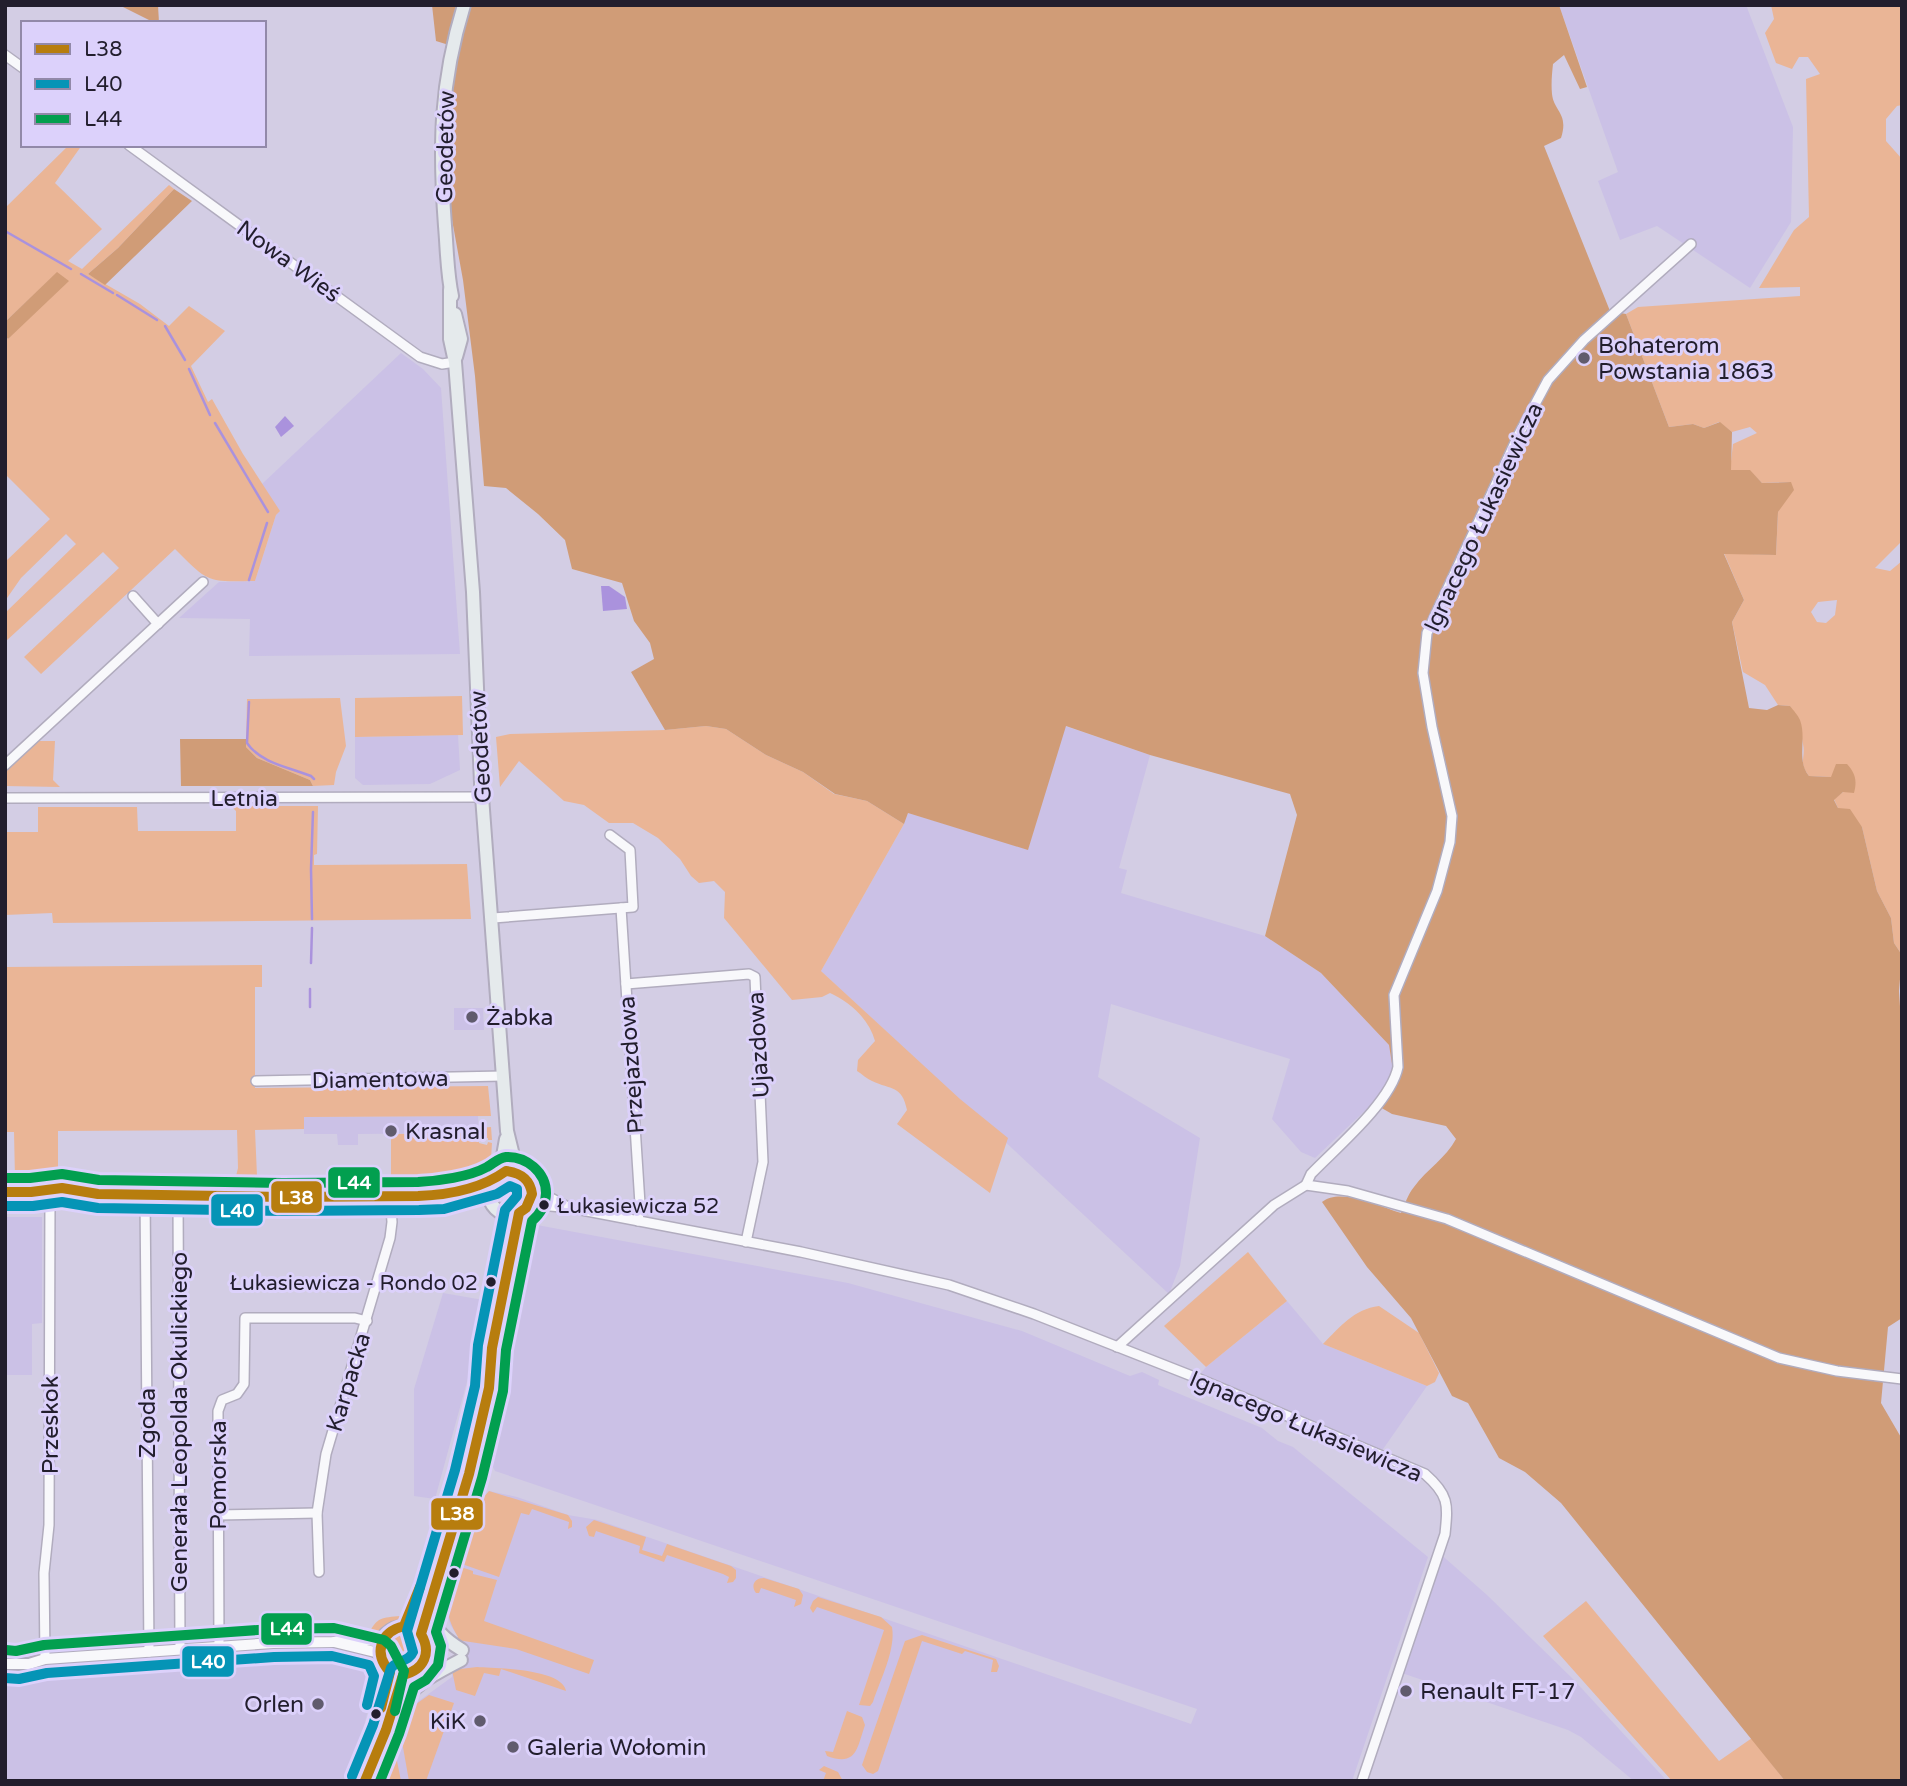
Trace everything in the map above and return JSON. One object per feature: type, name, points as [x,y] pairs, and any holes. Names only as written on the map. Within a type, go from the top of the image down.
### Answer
[{"type":"main road","name":"Geodetów","points":[[464,5],[448,63],[442,113],[441,159],[450,290],[450,340],[455,362],[472,583],[483,797],[507,1131],[517,1171]]},
{"type":"main road","name":"Geodetów","points":[[496,1177],[507,1131]]},
{"type":"main road","points":[[517,1171],[527,1177],[532,1188],[530,1204],[519,1213],[505,1214],[495,1208],[489,1198],[496,1177],[517,1171]]},
{"type":"main road","points":[[421,1634],[472,1461],[489,1388],[492,1348],[519,1213]]},
{"type":"main road","points":[[505,1214],[508,1259]]},
{"type":"main road","points":[[404,1626],[428,1565],[492,1348]]},
{"type":"main road","points":[[363,1781],[386,1730],[405,1697],[422,1681],[462,1655],[438,1632],[429,1610]]},
{"type":"main road","points":[[404,1626],[421,1634],[427,1647],[426,1660],[415,1672],[396,1674],[381,1662],[380,1647],[388,1631],[404,1626]]},
{"type":"main road","points":[[386,1730],[396,1674]]},
{"type":"main road","points":[[363,1781],[396,1674]]},
{"type":"street","points":[[5,55],[21,67]]},
{"type":"street","name":"Nowa Wieś","points":[[132,147],[421,357],[442,364],[455,362]]},
{"type":"street","name":"Ignacego Łukasiewicza","points":[[1117,1347],[1274,1205],[1306,1185],[1311,1174],[1378,1103],[1396,1076],[1398,1067],[1394,995],[1437,891],[1450,842],[1452,816],[1423,673],[1427,633],[1519,434],[1548,380],[1584,340],[1691,244]]},
{"type":"street","points":[[5,765],[203,582]]},
{"type":"street","points":[[133,596],[158,624]]},
{"type":"street","name":"Letnia","points":[[5,798],[483,797]]},
{"type":"street","points":[[493,918],[633,907],[630,850],[610,835]]},
{"type":"street","name":"Przejazdowa","points":[[621,908],[640,1204],[638,1221]]},
{"type":"street","name":"Ujazdowa","points":[[625,984],[749,974],[755,977],[763,1162],[746,1242]]},
{"type":"street","name":"Diamentowa","points":[[256,1081],[503,1076]]},
{"type":"street","points":[[440,1195],[496,1177]]},
{"type":"street","points":[[1306,1185],[1348,1191],[1447,1220],[1779,1358],[1837,1371],[1902,1379]]},
{"type":"street","name":"Ignacego Łukasiewicza","points":[[532,1188],[571,1208]]},
{"type":"street","points":[[5,1192],[50,1193],[75,1198],[98,1194],[283,1197],[440,1195],[489,1198]]},
{"type":"street","name":"Przeskok","points":[[45,1660],[44,1573],[50,1512],[50,1193]]},
{"type":"street","name":"Zgoda","points":[[145,1195],[149,1651]]},
{"type":"street","name":"Generała Leopolda Okulickiego","points":[[178,1195],[180,1649]]},
{"type":"street","name":"Karpacka","points":[[319,1572],[317,1513],[326,1454],[392,1230],[390,1195]]},
{"type":"street","name":"Ignacego Łukasiewicza","points":[[530,1204],[571,1208],[839,1259],[949,1285],[1034,1314],[1198,1378],[1425,1474],[1439,1486],[1448,1503],[1445,1534],[1362,1781]]},
{"type":"street","name":"Pomorska","points":[[219,1647],[218,1411],[222,1400],[237,1394],[244,1384],[245,1318],[355,1318],[367,1321]]},
{"type":"street","points":[[218,1515],[317,1513]]},
{"type":"street","points":[[5,1662],[29,1664],[45,1660],[149,1651],[334,1642],[346,1639],[380,1647]]},
{"type":"shaded area","points":[[119,5],[158,5],[159,21],[151,21]]},
{"type":"shaded area","points":[[432,5],[1559,5],[1587,87],[1580,89],[1564,55],[1553,64],[1552,94],[1562,118],[1563,130],[1561,138],[1544,146],[1610,311],[1626,314],[1669,427],[1693,424],[1704,428],[1720,422],[1732,432],[1731,470],[1750,470],[1762,483],[1791,482],[1794,490],[1778,512],[1776,555],[1724,554],[1744,600],[1732,622],[1749,708],[1767,710],[1778,705],[1790,706],[1797,714],[1802,727],[1803,763],[1809,776],[1831,777],[1836,764],[1847,764],[1854,774],[1854,793],[1843,792],[1834,800],[1838,808],[1850,809],[1862,827],[1877,891],[1891,918],[1894,943],[1902,955],[1899,991],[1902,1037],[1902,1318],[1888,1327],[1881,1403],[1902,1439],[1902,1781],[1785,1781],[1561,1503],[1525,1472],[1499,1458],[1468,1403],[1452,1396],[1411,1318],[1367,1267],[1322,1202],[1339,1196],[1349,1197],[1401,1213],[1412,1190],[1456,1139],[1446,1126],[1392,1114],[1373,1103],[1393,1070],[1389,1045],[1321,973],[1265,936],[1297,815],[1290,794],[1150,755],[1066,726],[1028,850],[908,813],[904,824],[867,801],[835,794],[803,772],[766,755],[726,729],[706,726],[665,730],[631,672],[654,659],[650,643],[634,621],[622,583],[572,569],[565,540],[538,514],[506,488],[484,486],[475,376],[463,280],[441,159],[452,46],[436,41]]},
{"type":"shaded area","points":[[1559,5],[1746,5],[1793,127],[1791,222],[1750,288],[1657,226],[1620,240],[1598,181],[1618,172]]},
{"type":"shaded area","points":[[1771,5],[1902,5],[1902,105],[1897,106],[1886,119],[1886,141],[1902,159],[1902,541],[1875,568],[1890,571],[1902,561],[1902,955],[1894,943],[1891,918],[1877,891],[1862,827],[1838,808],[1834,799],[1843,792],[1831,777],[1809,776],[1803,763],[1802,739],[1790,706],[1778,705],[1765,685],[1743,672],[1732,622],[1744,600],[1724,553],[1776,555],[1778,512],[1790,482],[1762,483],[1749,470],[1730,470],[1733,444],[1757,433],[1750,427],[1732,432],[1719,422],[1704,428],[1693,424],[1669,427],[1626,314],[1638,307],[1800,296],[1800,287],[1759,288],[1794,230],[1809,217],[1806,79],[1820,74],[1808,57],[1799,57],[1792,69],[1776,63],[1765,33],[1774,19]],"holes":[[[1837,600],[1835,615],[1826,623],[1817,622],[1811,612],[1818,602]]]},
{"type":"shaded area","points":[[67,147],[81,147],[55,183],[102,229],[68,261],[82,269],[169,185],[174,189],[118,248],[88,274],[140,304],[169,326],[189,306],[225,331],[191,366],[208,402],[212,399],[280,511],[276,515],[255,581],[210,578],[175,549],[41,674],[24,657],[119,568],[103,552],[5,642],[5,613],[76,544],[66,534],[21,578],[5,601],[5,562],[50,519],[5,474],[5,336],[8,339],[57,273],[5,322],[5,208]]},
{"type":"shaded area","points":[[174,189],[192,201],[105,285],[88,274],[118,248]]},
{"type":"shaded area","points":[[57,272],[69,281],[8,339],[5,336],[5,322]]},
{"type":"shaded area","points":[[401,353],[423,369],[441,388],[460,654],[249,656],[250,619],[179,618],[219,582],[255,581],[279,511],[262,484]]},
{"type":"shaded area","points":[[285,416],[294,426],[281,437],[275,427]]},
{"type":"shaded area","points":[[601,586],[609,586],[625,597],[627,609],[603,611]]},
{"type":"shaded area","points":[[462,696],[463,735],[355,737],[355,698]]},
{"type":"shaded area","points":[[340,698],[346,746],[334,785],[313,786],[310,780],[257,758],[246,747],[247,699]]},
{"type":"shaded area","points":[[706,726],[726,729],[766,755],[803,772],[834,794],[867,801],[904,824],[821,971],[960,1099],[1008,1138],[990,1193],[897,1124],[907,1110],[899,1092],[870,1080],[857,1071],[858,1060],[875,1041],[868,1025],[851,1006],[830,993],[822,997],[792,1000],[724,918],[725,892],[714,881],[699,883],[680,859],[658,838],[633,823],[609,823],[584,805],[564,801],[519,761],[500,787],[496,737],[510,734],[665,730]]},
{"type":"shaded area","points":[[1065,726],[1150,755],[1119,868],[1127,870],[1121,893],[1265,936],[1321,973],[1389,1045],[1393,1070],[1390,1079],[1373,1103],[1315,1158],[1301,1152],[1272,1119],[1290,1059],[1111,1004],[1098,1077],[1200,1138],[1180,1266],[1169,1294],[821,971],[908,813],[1028,849]]},
{"type":"shaded area","points":[[458,735],[460,770],[430,784],[363,785],[355,778],[355,737]]},
{"type":"shaded area","points":[[180,739],[246,739],[246,747],[257,758],[310,780],[313,786],[181,786]]},
{"type":"shaded area","points":[[37,741],[55,741],[53,780],[60,787],[5,786],[5,770]]},
{"type":"shaded area","points":[[231,806],[318,806],[317,854],[314,855],[314,865],[467,864],[471,919],[53,923],[52,913],[5,915],[5,832],[38,832],[38,807],[137,807],[138,831],[236,831],[236,811]]},
{"type":"shaded area","points":[[262,965],[262,987],[255,987],[255,1088],[488,1086],[491,1116],[304,1117],[304,1129],[255,1130],[257,1176],[236,1176],[237,1130],[58,1131],[58,1170],[65,1178],[15,1178],[14,1132],[5,1132],[5,967]]},
{"type":"shaded area","points":[[454,1008],[483,1008],[484,1030],[454,1030]]},
{"type":"shaded area","name":"Krasnal","points":[[478,1116],[479,1133],[358,1134],[358,1145],[338,1145],[337,1134],[304,1134],[304,1129],[255,1129],[255,1117]]},
{"type":"shaded area","points":[[491,1127],[492,1140],[479,1139],[479,1143],[492,1143],[491,1159],[474,1172],[466,1175],[391,1175],[391,1134],[478,1133],[478,1128]]},
{"type":"shaded area","points":[[5,1217],[42,1217],[42,1323],[32,1324],[32,1375],[5,1375]]},
{"type":"shaded area","points":[[537,1225],[848,1283],[1022,1331],[1130,1376],[1142,1372],[1159,1380],[1158,1385],[1262,1428],[1278,1441],[1293,1447],[1428,1557],[1352,1781],[382,1781],[416,1703],[452,1677],[458,1637],[450,1624],[446,1608],[476,1506],[489,1491],[517,1497],[568,1515],[598,1520],[1191,1724],[1197,1709],[495,1471],[483,1448],[519,1326],[529,1260],[529,1229]]},
{"type":"shaded area","points":[[1248,1252],[1287,1301],[1206,1367],[1164,1326]]},
{"type":"shaded area","points":[[443,1293],[489,1301],[435,1499],[414,1496],[414,1389]]},
{"type":"shaded area","points":[[1287,1301],[1323,1344],[1427,1386],[1379,1455],[1197,1378],[1206,1367]]},
{"type":"shaded area","points":[[1379,1306],[1419,1333],[1439,1373],[1435,1382],[1427,1386],[1323,1344],[1355,1315]]},
{"type":"shaded area","points":[[489,1491],[568,1515],[572,1527],[568,1529],[569,1522],[532,1509],[529,1515],[521,1513],[499,1577],[459,1563],[476,1506]]},
{"type":"shaded area","points":[[594,1520],[646,1537],[642,1550],[662,1556],[667,1544],[731,1566],[736,1570],[736,1578],[727,1583],[729,1577],[723,1574],[667,1555],[664,1562],[639,1553],[640,1546],[596,1531],[594,1537],[589,1536],[586,1527]]},
{"type":"shaded area","points":[[1438,1552],[1487,1595],[1573,1679],[1667,1781],[1634,1781],[1581,1737],[1568,1730],[1399,1672]]},
{"type":"shaded area","points":[[458,1566],[473,1571],[473,1574],[497,1580],[484,1621],[594,1660],[589,1674],[516,1649],[457,1640],[449,1618],[448,1602]]},
{"type":"shaded area","points":[[764,1578],[799,1589],[803,1595],[801,1604],[794,1607],[796,1600],[761,1588],[759,1593],[756,1593],[754,1582]]},
{"type":"shaded area","points":[[818,1597],[881,1617],[892,1627],[890,1655],[870,1706],[859,1705],[884,1630],[817,1607],[813,1613],[810,1608]]},
{"type":"shaded area","points":[[1586,1601],[1719,1761],[1752,1738],[1785,1781],[1672,1781],[1543,1636]]},
{"type":"shaded area","points":[[409,1608],[401,1617],[391,1625],[368,1635],[378,1621],[401,1616]]},
{"type":"shaded area","points":[[403,1635],[414,1639],[418,1650],[414,1661],[403,1665],[392,1661],[388,1650],[392,1639]]},
{"type":"shaded area","points":[[922,1635],[996,1659],[999,1666],[997,1672],[991,1672],[993,1660],[965,1651],[962,1654],[922,1641],[878,1771],[873,1774],[867,1772],[862,1765],[905,1641]]},
{"type":"shaded area","points":[[339,1650],[359,1654],[358,1658],[354,1661],[330,1656]]},
{"type":"shaded area","points":[[248,1655],[293,1655],[377,1675],[350,1781],[5,1781],[5,1672]]},
{"type":"shaded area","points":[[477,1667],[513,1669],[542,1674],[554,1678],[566,1691],[501,1669],[499,1676],[484,1673],[475,1696],[456,1690],[452,1670]]},
{"type":"shaded area","points":[[429,1695],[454,1703],[426,1781],[409,1781],[401,1736],[416,1704]]},
{"type":"shaded area","points":[[847,1711],[862,1717],[865,1725],[857,1748],[850,1757],[844,1759],[827,1756],[825,1751],[833,1752]]},
{"type":"shaded area","points":[[395,1751],[401,1781],[382,1781]]},
{"type":"shaded area","points":[[824,1766],[838,1772],[843,1781],[823,1781],[826,1773],[819,1770]]},
{"type":"waterway","points":[[5,231],[71,269]]},
{"type":"waterway","points":[[81,274],[113,293]]},
{"type":"waterway","points":[[117,295],[157,320]]},
{"type":"waterway","points":[[165,326],[185,360]]},
{"type":"waterway","points":[[189,369],[210,415]]},
{"type":"waterway","points":[[215,423],[268,512]]},
{"type":"waterway","points":[[249,580],[267,523]]},
{"type":"waterway","points":[[249,702],[247,743],[268,760],[314,779]]},
{"type":"waterway","points":[[312,919],[313,812]]},
{"type":"waterway","points":[[311,963],[312,928]]},
{"type":"waterway","points":[[310,989],[310,1007]]},
{"type":"transit line","name":"L44","points":[[5,1178],[62,1174],[99,1180],[418,1182],[471,1173],[506,1157],[527,1162],[543,1178],[546,1197],[538,1215],[532,1221],[506,1350],[503,1391],[482,1478],[436,1632],[441,1646],[438,1665],[426,1680],[414,1687],[380,1781]]},
{"type":"transit line","name":"L38","points":[[5,1192],[62,1188],[98,1194],[418,1196],[464,1190],[506,1171],[520,1175],[529,1184],[532,1194],[526,1208],[519,1213],[492,1348],[489,1388],[469,1474],[421,1634],[426,1654],[421,1665],[403,1675],[386,1730],[365,1781]]},
{"type":"transit line","name":"L40","points":[[5,1206],[62,1202],[98,1208],[419,1210],[444,1209],[497,1194],[510,1186],[517,1189],[517,1196],[505,1210],[478,1345],[475,1386],[455,1470],[407,1631],[413,1652],[409,1658],[391,1668],[373,1725],[352,1776]]},
{"type":"transit line","name":"L38","points":[[381,1708],[390,1672],[382,1658],[382,1644],[389,1633],[404,1626],[420,1587]]},
{"type":"transit line","name":"L44","points":[[6,1650],[272,1629],[334,1628],[384,1640],[391,1646],[404,1671],[395,1711]]},
{"type":"transit line","name":"L40","points":[[5,1678],[274,1657],[332,1656],[369,1665],[374,1676],[367,1705]]},
{"type":"place","name":"Bohaterom Powstania 1863","points":[[1584,358]]},
{"type":"place","name":"Żabka","points":[[472,1017]]},
{"type":"place","name":"Krasnal","points":[[391,1131]]},
{"type":"place","name":"Łukasiewicza 52","points":[[544,1205]]},
{"type":"place","name":"Łukasiewicza - Rondo 02","points":[[491,1282]]},
{"type":"place","name":"Renault FT-17","points":[[1406,1691]]},
{"type":"place","name":"Orlen","points":[[318,1704]]},
{"type":"place","name":"KiK","points":[[480,1721]]},
{"type":"place","name":"Galeria Wołomin","points":[[513,1747]]}]
